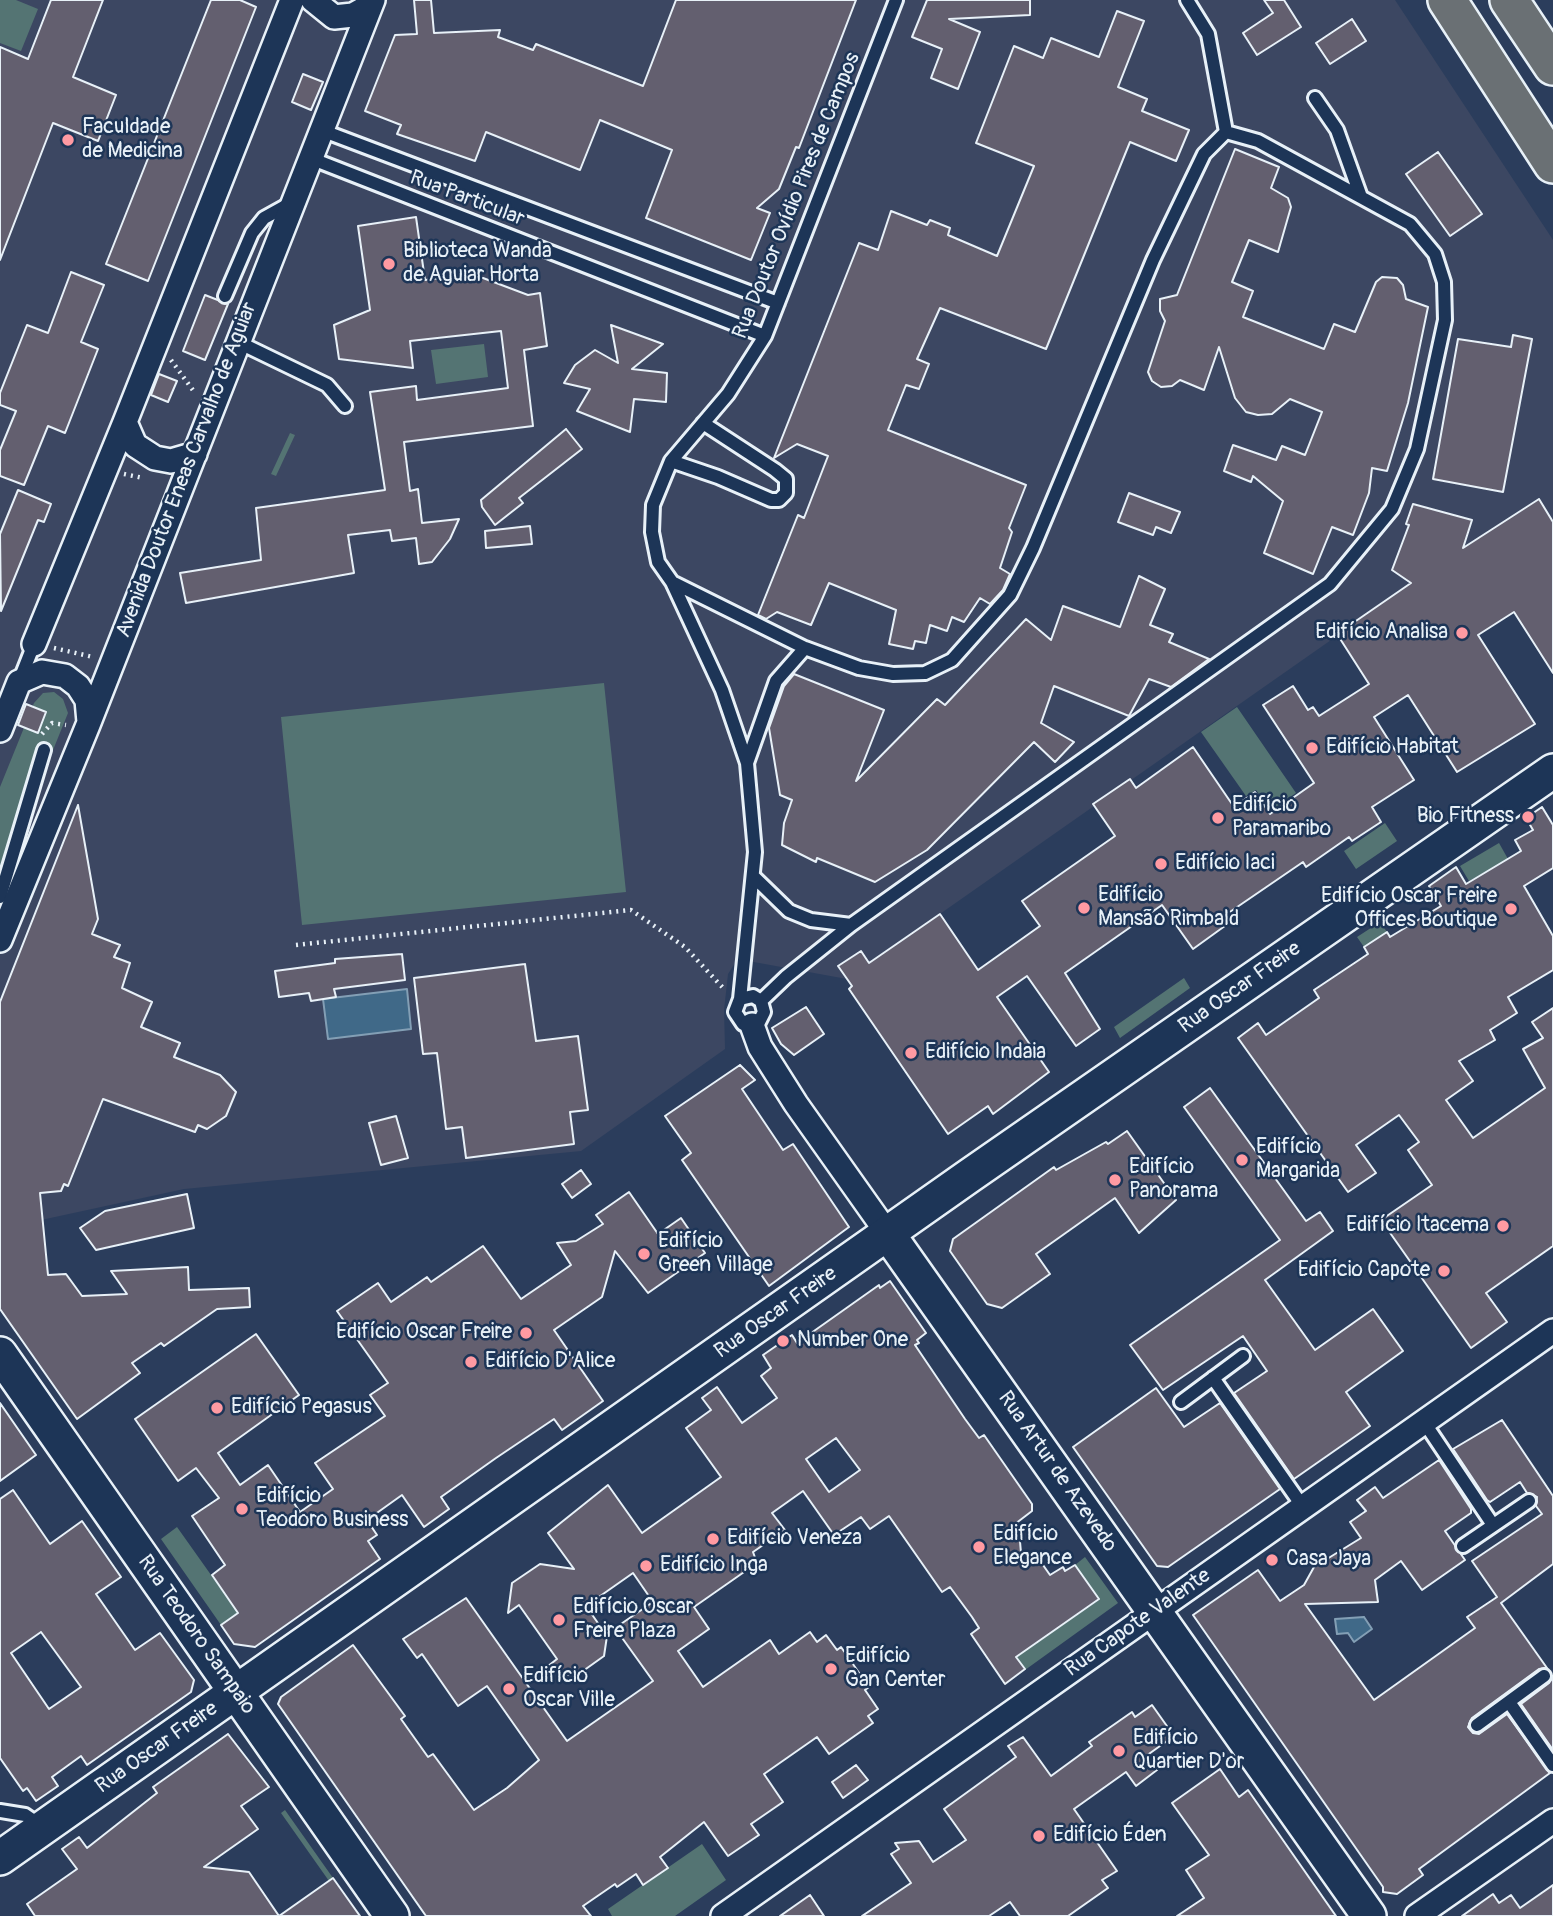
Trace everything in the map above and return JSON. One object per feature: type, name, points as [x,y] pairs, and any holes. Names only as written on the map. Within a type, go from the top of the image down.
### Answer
[{"type":"main road","points":[[1447,0],[1553,163]]},
{"type":"main road","points":[[1509,0],[1552,63]]},
{"type":"street","points":[[34,644],[292,0]]},
{"type":"street","points":[[313,0],[334,17],[353,15],[372,2]]},
{"type":"street","name":"Avenida Doutor Eneas Carvalho de Aguiar","points":[[0,940],[88,725],[372,2]]},
{"type":"street","points":[[125,422],[135,445],[155,458],[179,460],[195,454]]},
{"type":"street","points":[[0,730],[19,682],[33,674],[50,672],[72,681],[87,701],[88,725]]},
{"type":"street","name":"Rua Oscar Freire","points":[[0,1858],[1553,771]]},
{"type":"street","name":"Rua Artur de Azevedo","points":[[752,1025],[760,1047],[796,1104],[1369,1916]]},
{"type":"street","name":"Rua Capote Valente","points":[[723,1916],[1553,1331]]},
{"type":"street","name":"Rua Teodoro Sampaio","points":[[0,1354],[392,1916]]},
{"type":"street","points":[[1417,1916],[1553,1821]]},
{"type":"lane","name":"Rua Doutor Ovídio Pires de Campos","points":[[739,1001],[754,877],[754,821],[747,763],[722,690],[672,582],[658,562],[651,517],[653,505],[671,461],[729,394],[765,336],[896,0]]},
{"type":"lane","points":[[1187,0],[1208,34],[1226,132]]},
{"type":"lane","points":[[1315,97],[1336,130],[1361,197]]},
{"type":"lane","name":"Rua Particular","points":[[321,130],[778,303]]},
{"type":"lane","points":[[761,1002],[786,977],[851,925],[1330,584],[1392,509],[1417,449],[1445,320],[1444,282],[1435,254],[1410,224],[1258,141],[1226,132]]},
{"type":"lane","points":[[672,582],[805,648],[859,668],[893,674],[925,673],[952,660],[1010,595],[1034,548],[1153,260],[1204,154],[1226,132]]},
{"type":"lane","name":"Rua Particular","points":[[310,158],[765,336]]},
{"type":"lane","points":[[225,296],[252,233],[264,218],[293,202]]},
{"type":"lane","points":[[238,342],[327,386],[345,406]]},
{"type":"lane","points":[[671,461],[718,477],[771,500],[779,500],[786,493],[786,479],[703,424]]},
{"type":"lane","points":[[19,682],[34,644]]},
{"type":"lane","name":"Rua Doutor Ovídio Pires de Campos","points":[[747,763],[776,681],[805,648]]},
{"type":"lane","points":[[0,897],[44,750]]},
{"type":"lane","points":[[754,877],[789,911],[811,920],[851,925]]},
{"type":"lane","points":[[753,996],[761,1002],[764,1016],[752,1025],[739,1021],[736,1012],[739,1001],[753,996]]},
{"type":"lane","points":[[1181,1402],[1243,1356]]},
{"type":"lane","points":[[1213,1378],[1303,1507]]},
{"type":"lane","points":[[1424,1422],[1493,1525]]},
{"type":"lane","points":[[1463,1546],[1529,1500]]},
{"type":"lane","points":[[1477,1725],[1544,1676]]},
{"type":"lane","points":[[1509,1702],[1553,1765]]},
{"type":"lane","points":[[0,1811],[25,1815],[44,1827]]},
{"type":"path","points":[[157,341],[210,412]]},
{"type":"path","points":[[34,644],[112,662]]},
{"type":"path","points":[[296,944],[631,910],[685,947],[739,1001]]},
{"type":"shaded area","points":[[0,0],[1395,0],[1553,240],[1553,522],[1421,577],[847,979],[743,960],[735,963],[728,974],[724,1010],[725,1049],[581,1151],[184,1189],[41,1220],[0,1222]]},
{"type":"shaded area","points":[[407,989],[411,1029],[328,1039],[323,999]]},
{"type":"shaded area","points":[[1364,1617],[1372,1629],[1354,1642],[1348,1633],[1337,1634],[1335,1619]]},
{"type":"green space","points":[[0,0],[16,0],[38,9],[21,51],[0,43]]},
{"type":"green space","points":[[484,344],[488,377],[436,384],[431,350]]},
{"type":"green space","points":[[290,433],[295,435],[276,476],[271,474]]},
{"type":"green space","points":[[604,683],[626,892],[302,925],[281,717]]},
{"type":"green space","points":[[54,692],[63,699],[68,713],[0,881],[0,787],[34,703],[43,693]]},
{"type":"green space","points":[[1237,707],[1296,793],[1271,810],[1256,790],[1246,796],[1201,732]]},
{"type":"green space","points":[[1385,823],[1397,841],[1356,869],[1344,851]]},
{"type":"green space","points":[[1499,843],[1508,859],[1469,881],[1460,866]]},
{"type":"green space","points":[[1380,922],[1387,932],[1364,947],[1357,937]]},
{"type":"green space","points":[[1184,978],[1190,988],[1120,1038],[1114,1027]]},
{"type":"green space","points":[[177,1527],[238,1613],[221,1625],[161,1539]]},
{"type":"green space","points":[[1085,1557],[1118,1603],[1025,1670],[1016,1657],[1099,1600],[1075,1565]]},
{"type":"green space","points":[[285,1810],[333,1878],[329,1881],[281,1813]]},
{"type":"green space","points":[[702,1844],[726,1880],[675,1916],[612,1916],[608,1909]]},
{"type":"building","points":[[51,0],[103,0],[73,77],[116,95],[98,141],[53,123],[0,260],[0,47],[28,59]]},
{"type":"building","points":[[211,0],[240,0],[256,7],[148,281],[106,264]]},
{"type":"building","points":[[414,0],[431,0],[434,33],[500,30],[498,37],[533,50],[536,44],[643,86],[676,0],[856,0],[799,148],[796,147],[779,189],[757,208],[770,213],[751,260],[646,218],[672,150],[600,120],[580,170],[486,132],[475,161],[397,134],[401,125],[365,111],[395,35],[417,34]]},
{"type":"building","points":[[927,0],[1030,0],[1030,15],[949,19],[980,32],[958,89],[931,78],[942,49],[912,37]]},
{"type":"building","points":[[1264,0],[1284,0],[1301,27],[1257,55],[1243,33],[1273,13]]},
{"type":"building","points":[[1117,11],[1144,21],[1118,87],[1147,99],[1142,111],[1189,130],[1176,161],[1130,142],[1046,349],[940,308],[917,359],[929,364],[919,389],[906,385],[888,430],[1026,485],[1009,528],[1012,532],[1000,568],[1010,574],[1003,590],[990,604],[980,598],[964,622],[952,617],[947,631],[930,625],[926,643],[915,641],[913,649],[889,644],[896,610],[829,583],[811,625],[777,612],[766,619],[758,615],[798,515],[804,518],[828,456],[797,444],[774,458],[859,243],[878,250],[891,211],[927,225],[930,220],[950,228],[948,235],[997,256],[1034,166],[976,143],[1014,46],[1043,58],[1051,38],[1099,57]]},
{"type":"building","points":[[1352,19],[1366,41],[1330,64],[1316,43]]},
{"type":"building","points":[[303,74],[323,82],[311,110],[292,102]]},
{"type":"building","points":[[1235,149],[1279,167],[1271,188],[1288,198],[1291,207],[1278,252],[1249,240],[1232,282],[1253,291],[1243,317],[1324,349],[1334,324],[1355,332],[1376,282],[1382,277],[1397,278],[1403,285],[1406,299],[1428,307],[1408,403],[1387,471],[1372,468],[1369,493],[1353,535],[1332,527],[1313,574],[1264,553],[1283,501],[1253,476],[1251,482],[1224,471],[1233,445],[1276,460],[1282,446],[1305,455],[1322,412],[1290,399],[1272,414],[1246,412],[1235,398],[1219,347],[1204,390],[1180,380],[1172,386],[1161,387],[1152,381],[1148,372],[1165,321],[1160,311],[1160,299],[1177,295]]},
{"type":"building","points":[[1438,152],[1482,214],[1450,236],[1406,174]]},
{"type":"building","points":[[416,217],[425,280],[456,276],[483,278],[528,295],[540,293],[547,346],[524,350],[533,426],[404,442],[410,491],[418,489],[422,523],[459,519],[450,539],[432,562],[419,564],[416,538],[392,541],[390,530],[348,535],[354,573],[186,603],[180,573],[261,560],[256,508],[385,490],[370,392],[416,386],[417,400],[508,388],[501,331],[410,341],[413,368],[339,359],[334,325],[370,310],[358,226]]},
{"type":"building","points":[[71,272],[104,285],[81,342],[98,349],[65,433],[48,426],[24,485],[0,476],[0,450],[16,411],[0,405],[0,393],[27,325],[48,333]]},
{"type":"building","points":[[205,295],[228,304],[205,360],[183,351]]},
{"type":"building","points":[[611,325],[663,344],[632,369],[667,373],[666,402],[634,399],[630,432],[577,411],[590,389],[564,383],[575,365],[595,350],[618,363]]},
{"type":"building","points":[[1513,335],[1532,339],[1503,492],[1433,479],[1458,339],[1511,347]]},
{"type":"building","points":[[159,374],[177,381],[168,402],[151,395]]},
{"type":"building","points":[[566,429],[582,449],[519,498],[523,503],[495,525],[482,507],[481,500]]},
{"type":"building","points":[[18,490],[51,504],[44,522],[38,520],[1,611],[0,534]]},
{"type":"building","points":[[1129,493],[1180,512],[1171,533],[1156,527],[1153,535],[1118,522]]},
{"type":"building","points":[[1539,499],[1553,522],[1553,673],[1514,612],[1478,635],[1535,724],[1457,772],[1408,695],[1374,717],[1414,780],[1372,807],[1381,822],[1352,841],[1349,837],[1306,867],[1303,862],[1224,916],[1229,923],[1193,949],[1162,905],[1065,973],[1100,1029],[1076,1046],[1027,976],[997,997],[1049,1072],[993,1114],[988,1106],[948,1134],[849,989],[852,986],[838,966],[861,951],[869,963],[940,914],[978,970],[1040,926],[1022,901],[1115,836],[1093,804],[1130,779],[1136,788],[1193,747],[1234,807],[1255,792],[1270,814],[1314,783],[1263,705],[1293,686],[1308,710],[1313,707],[1319,716],[1369,684],[1337,634],[1411,583],[1392,570],[1409,525],[1406,524],[1413,504],[1472,520],[1463,548]]},
{"type":"building","points":[[530,526],[532,544],[486,548],[485,531]]},
{"type":"building","points":[[1139,576],[1165,589],[1150,625],[1173,634],[1169,642],[1209,659],[1171,687],[1149,679],[1129,716],[1054,686],[1041,723],[1074,742],[1055,762],[1034,742],[927,850],[875,882],[817,858],[816,862],[782,845],[784,823],[792,800],[780,795],[769,728],[784,686],[794,674],[884,710],[856,781],[937,699],[945,705],[1026,619],[1051,640],[1063,606],[1120,627]]},
{"type":"building","points":[[26,704],[46,712],[38,733],[18,725]]},
{"type":"building","points":[[78,805],[98,919],[92,934],[120,945],[114,957],[130,963],[122,988],[152,1002],[141,1027],[180,1043],[174,1057],[220,1075],[236,1092],[226,1116],[207,1129],[198,1125],[195,1132],[103,1099],[68,1186],[64,1184],[61,1191],[40,1193],[48,1275],[66,1274],[82,1296],[127,1294],[111,1271],[188,1267],[189,1290],[249,1288],[250,1307],[217,1309],[164,1346],[161,1343],[132,1363],[140,1373],[77,1419],[0,1309],[0,1002]]},
{"type":"building","points":[[1542,807],[1553,825],[1553,868],[1524,886],[1553,936],[1553,970],[1508,997],[1517,1013],[1490,1030],[1495,1040],[1459,1061],[1473,1081],[1446,1100],[1473,1138],[1545,1088],[1523,1049],[1543,1038],[1532,1022],[1553,1008],[1553,1246],[1486,1293],[1507,1322],[1471,1348],[1381,1220],[1432,1185],[1408,1150],[1419,1142],[1399,1115],[1356,1145],[1376,1173],[1348,1192],[1238,1038],[1258,1023],[1266,1035],[1319,998],[1314,990],[1368,954],[1364,947],[1387,932],[1390,937],[1441,906],[1429,886],[1456,867],[1466,884],[1521,851],[1515,840],[1533,830],[1526,818]]},
{"type":"building","points":[[402,954],[405,980],[334,989],[336,997],[311,1001],[309,993],[279,997],[275,971],[335,963],[335,959]]},
{"type":"building","points":[[525,964],[536,1041],[578,1036],[588,1110],[570,1112],[574,1144],[466,1158],[462,1127],[446,1129],[437,1053],[423,1054],[414,978]]},
{"type":"building","points":[[806,1007],[824,1034],[794,1055],[781,1044],[772,1028]]},
{"type":"building","points":[[740,1065],[755,1080],[742,1089],[783,1150],[793,1144],[849,1227],[769,1286],[682,1160],[691,1153],[665,1116]]},
{"type":"building","points":[[1210,1088],[1306,1221],[1320,1212],[1333,1231],[1265,1280],[1315,1350],[1373,1309],[1403,1351],[1346,1392],[1370,1426],[1294,1479],[1234,1393],[1267,1371],[1243,1336],[1163,1390],[1130,1345],[1280,1240],[1184,1107]]},
{"type":"building","points":[[396,1116],[408,1158],[381,1165],[369,1123]]},
{"type":"building","points":[[1127,1131],[1176,1200],[1139,1233],[1115,1198],[1036,1254],[1050,1274],[1002,1308],[987,1304],[950,1251],[953,1239],[1054,1167],[1056,1170],[1106,1142],[1108,1144]]},
{"type":"building","points":[[581,1170],[591,1184],[572,1198],[562,1184]]},
{"type":"building","points":[[629,1192],[658,1234],[681,1218],[705,1253],[648,1293],[615,1251],[602,1297],[554,1330],[603,1401],[562,1430],[554,1419],[496,1458],[441,1497],[449,1509],[424,1527],[402,1495],[367,1520],[377,1535],[368,1541],[380,1559],[255,1647],[234,1644],[221,1625],[238,1613],[212,1575],[225,1565],[192,1516],[219,1498],[196,1468],[178,1481],[135,1419],[256,1334],[299,1395],[218,1453],[240,1485],[268,1465],[300,1512],[333,1489],[315,1463],[385,1416],[370,1395],[388,1383],[337,1311],[378,1283],[391,1302],[427,1277],[431,1282],[483,1246],[521,1299],[571,1265],[557,1243],[576,1241],[603,1224],[596,1215]]},
{"type":"building","points":[[187,1194],[194,1228],[96,1250],[80,1228],[105,1211]]},
{"type":"building","points":[[890,1281],[926,1333],[915,1345],[965,1419],[979,1438],[984,1435],[1032,1504],[1032,1511],[1015,1524],[1019,1530],[1021,1553],[1030,1561],[1043,1565],[1050,1575],[1063,1567],[1065,1571],[1075,1565],[1099,1599],[1016,1657],[1025,1669],[1005,1684],[971,1634],[979,1628],[972,1617],[950,1587],[942,1592],[889,1516],[870,1529],[861,1517],[834,1535],[803,1491],[772,1513],[785,1530],[753,1552],[757,1563],[694,1607],[709,1629],[678,1651],[703,1687],[770,1640],[779,1654],[810,1632],[817,1642],[826,1635],[837,1650],[841,1647],[869,1687],[865,1690],[878,1709],[868,1716],[873,1723],[829,1754],[817,1737],[764,1774],[783,1802],[751,1824],[759,1835],[728,1856],[704,1822],[660,1857],[668,1868],[643,1885],[636,1874],[617,1887],[615,1884],[583,1906],[591,1916],[426,1916],[278,1704],[281,1697],[353,1645],[405,1716],[401,1719],[428,1757],[433,1754],[474,1810],[507,1788],[539,1760],[487,1686],[458,1706],[422,1654],[417,1658],[403,1639],[466,1598],[567,1741],[653,1681],[615,1628],[653,1602],[633,1573],[586,1606],[607,1636],[604,1656],[576,1676],[543,1670],[557,1659],[519,1605],[508,1613],[512,1583],[540,1564],[574,1569],[548,1533],[608,1485],[642,1533],[721,1477],[686,1428],[711,1410],[702,1398],[717,1387],[742,1423],[777,1398],[761,1376],[771,1368],[763,1355],[792,1335],[797,1343],[879,1285],[880,1288]],"holes":[[[836,1438],[860,1470],[829,1492],[806,1459]]]},
{"type":"building","points":[[1156,1388],[1184,1427],[1220,1403],[1280,1489],[1168,1567],[1157,1566],[1073,1447]]},
{"type":"building","points":[[0,1403],[36,1455],[0,1481]]},
{"type":"building","points":[[1502,1420],[1553,1496],[1553,1564],[1501,1603],[1547,1668],[1539,1669],[1472,1718],[1468,1727],[1473,1733],[1479,1734],[1507,1714],[1550,1773],[1419,1869],[1423,1875],[1397,1894],[1383,1892],[1383,1887],[1193,1615],[1258,1570],[1280,1601],[1304,1585],[1314,1567],[1361,1538],[1350,1522],[1366,1511],[1357,1500],[1375,1487],[1383,1498],[1439,1460],[1471,1509],[1471,1513],[1445,1531],[1465,1560],[1422,1590],[1401,1561],[1375,1580],[1378,1602],[1305,1604],[1374,1700],[1475,1628],[1467,1617],[1497,1597],[1472,1561],[1542,1514],[1536,1506],[1537,1497],[1527,1493],[1520,1482],[1490,1502],[1487,1500],[1453,1449]]},
{"type":"building","points":[[13,1490],[50,1544],[82,1521],[121,1577],[96,1594],[135,1650],[160,1633],[194,1680],[191,1692],[87,1765],[81,1756],[52,1777],[58,1786],[36,1801],[27,1788],[23,1791],[0,1758],[0,1499]],"holes":[[[41,1632],[81,1687],[49,1709],[11,1653]]]},
{"type":"building","points":[[1553,1676],[1553,1750],[1521,1704],[1549,1683]]},
{"type":"building","points":[[1152,1705],[1174,1736],[1146,1756],[1157,1770],[1136,1786],[1126,1772],[1074,1809],[1117,1871],[1102,1880],[1108,1888],[1068,1916],[1020,1916],[1010,1902],[989,1916],[862,1916],[911,1883],[891,1854],[899,1849],[895,1843],[919,1841],[933,1862],[966,1840],[944,1809],[1016,1757],[1008,1746],[1023,1737],[1051,1776],[1092,1746],[1089,1742],[1132,1712],[1135,1717]]},
{"type":"building","points":[[228,1734],[269,1787],[241,1806],[258,1829],[204,1867],[249,1872],[279,1916],[35,1916],[27,1904],[77,1869],[62,1849],[79,1837],[87,1848],[157,1793],[153,1787]]},
{"type":"building","points":[[856,1765],[868,1780],[843,1798],[832,1782]]},
{"type":"building","points":[[1220,1769],[1239,1797],[1248,1790],[1336,1916],[1177,1916],[1204,1898],[1186,1870],[1209,1855],[1172,1803]]},
{"type":"building","points":[[333,1878],[360,1916],[279,1916]]},
{"type":"building","points":[[1553,1885],[1553,1916],[1462,1916],[1493,1894],[1499,1903],[1511,1895],[1520,1908]]},
{"type":"building","points":[[810,1895],[824,1916],[780,1916]]},
{"type":"place","name":"Faculdade de Medicina","points":[[68,140]]},
{"type":"place","name":"Biblioteca Wanda de Aguiar Horta","points":[[389,264]]},
{"type":"place","name":"Edifício Analisa","points":[[1462,633]]},
{"type":"place","name":"Edifício Habitat","points":[[1312,748]]},
{"type":"place","name":"Bio Fitness","points":[[1528,817]]},
{"type":"place","name":"Edifício Paramaribo","points":[[1218,818]]},
{"type":"place","name":"Edifício Iaci","points":[[1161,864]]},
{"type":"place","name":"Edifício Mansão Rimbald","points":[[1084,908]]},
{"type":"place","name":"Edifício Oscar Freire Offices Boutique","points":[[1511,909]]},
{"type":"place","name":"Edifício Indaia","points":[[911,1053]]},
{"type":"place","name":"Edifício Margarida","points":[[1242,1160]]},
{"type":"place","name":"Edifício Panorama","points":[[1115,1180]]},
{"type":"place","name":"Edifício Itacema","points":[[1503,1226]]},
{"type":"place","name":"Edifício Green Village","points":[[644,1254]]},
{"type":"place","name":"Edifício Capote","points":[[1444,1271]]},
{"type":"place","name":"Edifício Oscar Freire","points":[[526,1333]]},
{"type":"place","name":"Number One","points":[[783,1341]]},
{"type":"place","name":"Edifício D'Alice","points":[[471,1362]]},
{"type":"place","name":"Edifício Pegasus","points":[[217,1408]]},
{"type":"place","name":"Edifício Teodoro Business","points":[[242,1509]]},
{"type":"place","name":"Edifício Veneza","points":[[713,1539]]},
{"type":"place","name":"Edifício Elegance","points":[[979,1547]]},
{"type":"place","name":"Casa Jaya","points":[[1272,1560]]},
{"type":"place","name":"Edifício Inga","points":[[646,1566]]},
{"type":"place","name":"Edifício Oscar Freire Plaza","points":[[559,1620]]},
{"type":"place","name":"Edifício Gan Center","points":[[831,1669]]},
{"type":"place","name":"Edifício Oscar Ville","points":[[509,1689]]},
{"type":"place","name":"Edifício Quartier D'or","points":[[1119,1751]]},
{"type":"place","name":"Edifício Éden","points":[[1039,1836]]}]
